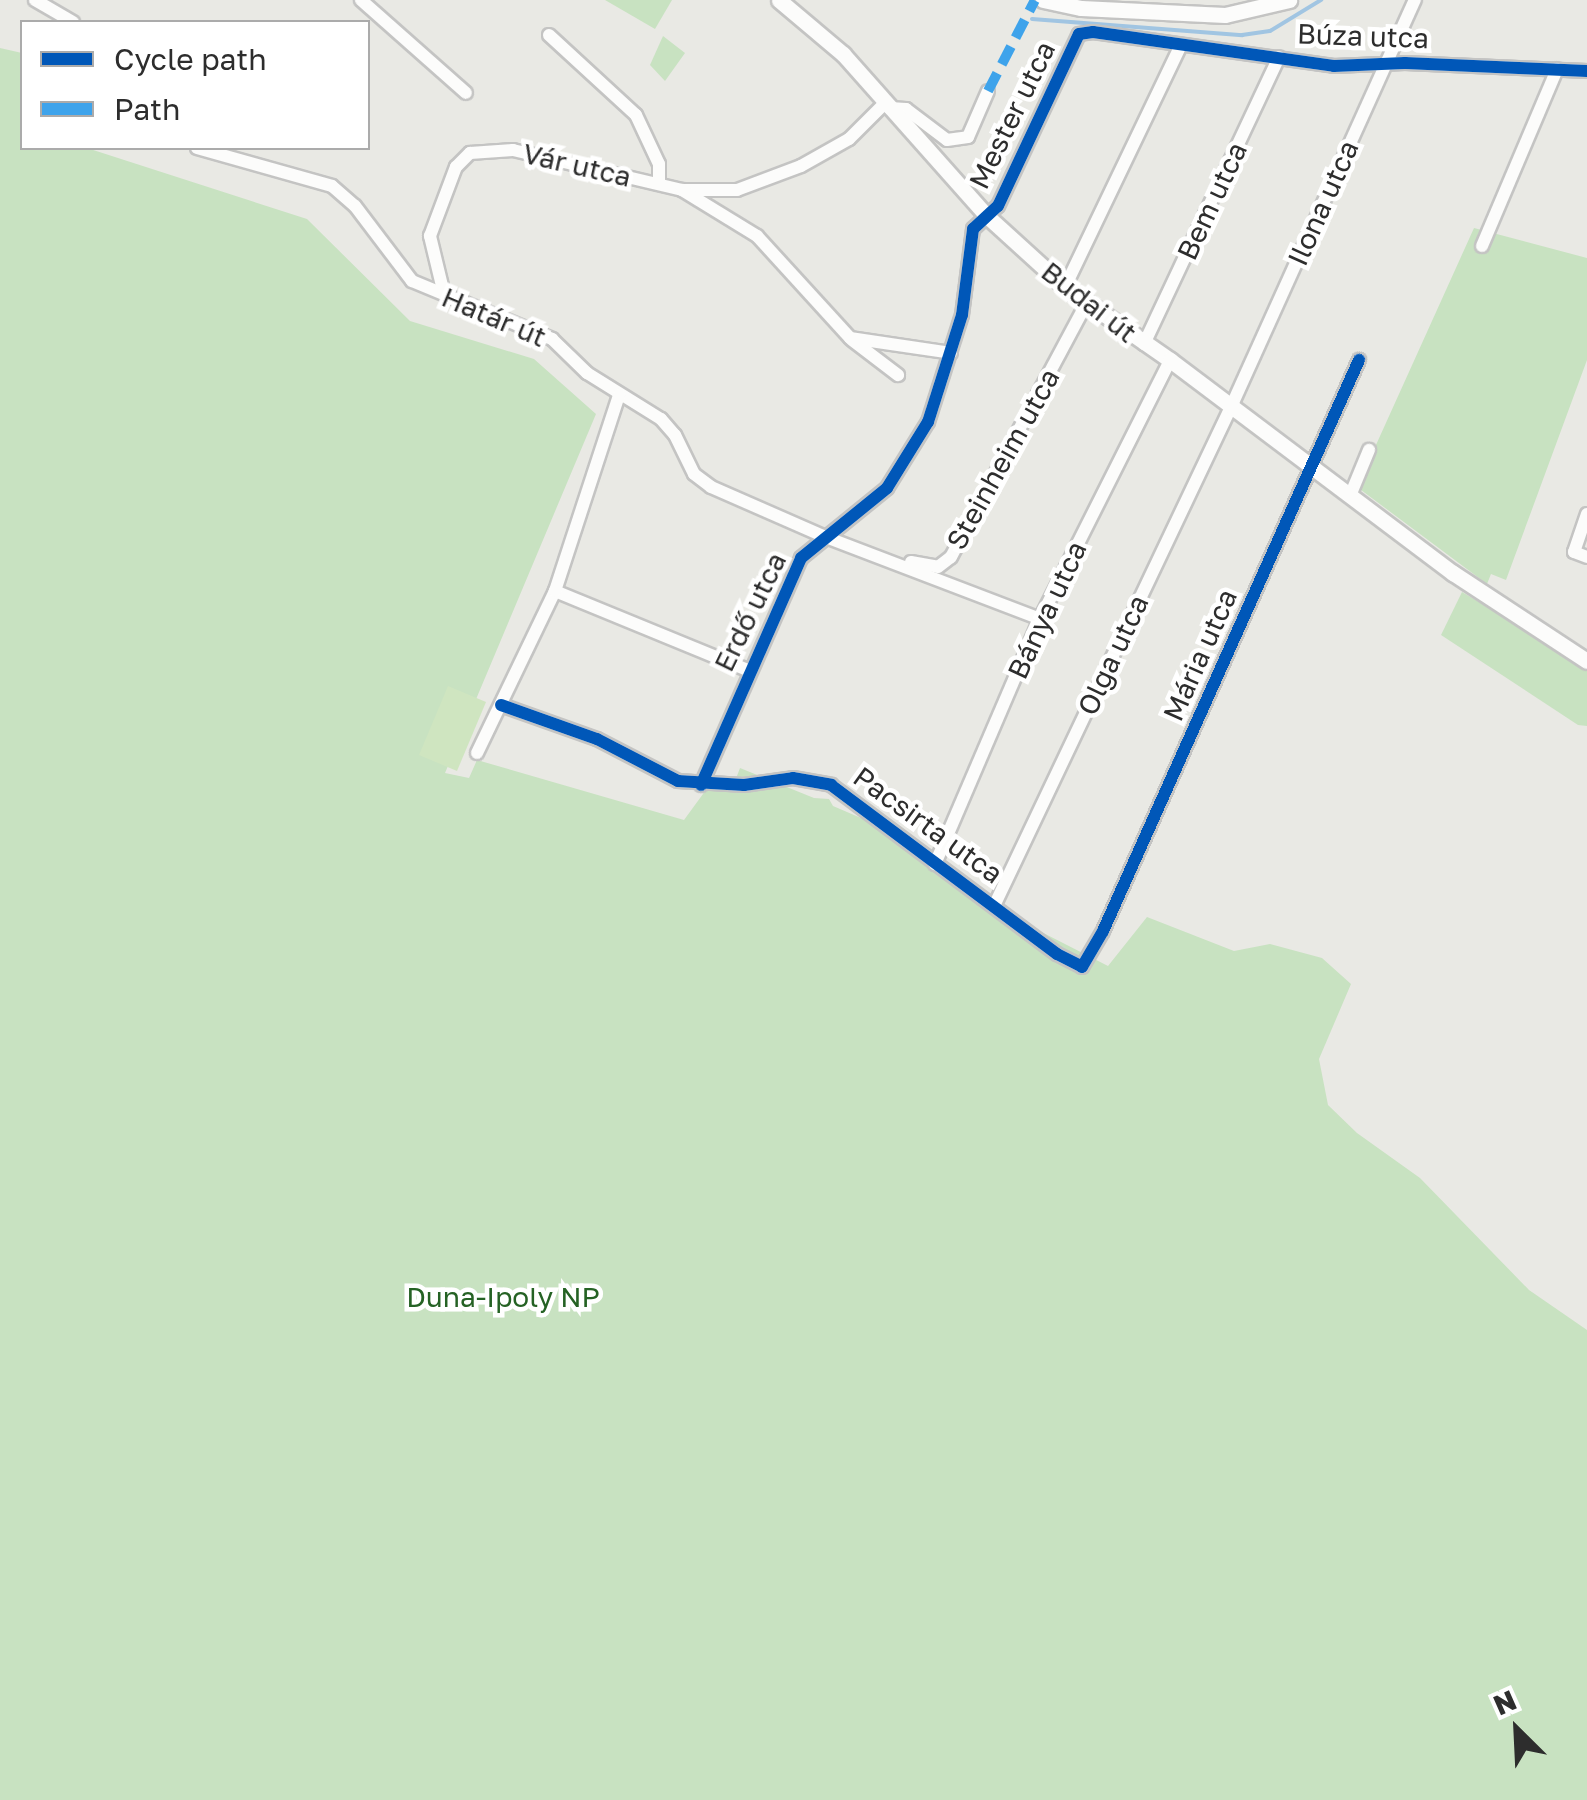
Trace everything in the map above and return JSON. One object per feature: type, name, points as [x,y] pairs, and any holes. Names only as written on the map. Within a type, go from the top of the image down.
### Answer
[{"type":"street","points":[[34,0],[69,20]]},
{"type":"street","points":[[361,0],[466,93]]},
{"type":"street","name":"Budai út","points":[[779,0],[843,54],[986,216],[1064,287],[1170,360],[1437,560],[1587,661]]},
{"type":"street","points":[[1043,0],[1081,8],[1224,15],[1289,0]]},
{"type":"street","name":"Ilona utca","points":[[1231,406],[1415,0]]},
{"type":"street","name":"Búza utca","points":[[1080,34],[1094,32],[1334,66],[1587,71]]},
{"type":"street","name":"Mester utca","points":[[986,216],[998,206],[1080,34]]},
{"type":"street","name":"Vár utca","points":[[549,35],[636,115],[659,164],[658,183]]},
{"type":"street","points":[[1064,287],[1180,47]]},
{"type":"street","name":"Bem utca","points":[[1144,344],[1280,57]]},
{"type":"street","points":[[1482,246],[1557,69]]},
{"type":"street","points":[[682,190],[738,190],[802,166],[849,139],[887,106],[906,110],[947,140],[968,136],[988,91]]},
{"type":"street","name":"Határ út","points":[[203,150],[327,183],[355,206],[410,280],[548,336],[586,373],[669,426],[699,479],[889,562]]},
{"type":"street","name":"Vár utca","points":[[444,294],[430,236],[456,167],[470,153],[513,150],[682,190],[757,236],[850,338],[898,375]]},
{"type":"street","name":"Erdő utca","points":[[701,785],[748,670],[799,561],[824,536],[886,488],[928,422],[962,315],[973,229],[986,216]]},
{"type":"street","name":"Steinheim utca","points":[[889,562],[902,559],[938,567],[951,556],[1087,302]]},
{"type":"street","points":[[850,338],[951,353]]},
{"type":"street","name":"Bánya utca","points":[[935,864],[1040,618],[1170,360]]},
{"type":"street","name":"Mária utca","points":[[1082,967],[1103,931],[1359,360]]},
{"type":"street","points":[[477,754],[555,592],[619,394]]},
{"type":"street","name":"Olga utca","points":[[995,904],[1231,406]]},
{"type":"street","points":[[1350,496],[1369,450]]},
{"type":"street","points":[[1587,514],[1574,552],[1587,557]]},
{"type":"street","points":[[889,562],[1040,618]]},
{"type":"street","points":[[555,592],[748,670]]},
{"type":"street","name":"Pacsirta utca","points":[[501,705],[596,740],[678,781],[701,785],[793,778],[831,786],[995,904],[1057,954],[1082,967]]},
{"type":"green space","points":[[605,0],[672,0],[655,29]]},
{"type":"green space","points":[[663,36],[685,53],[665,81],[650,65]]},
{"type":"green space","name":"Duna-Ipoly NP","points":[[0,48],[20,53],[20,150],[93,150],[307,219],[410,321],[534,359],[596,414],[445,773],[469,778],[477,760],[684,820],[711,783],[732,789],[740,768],[814,798],[829,799],[833,806],[875,824],[1008,915],[1108,966],[1147,917],[1234,951],[1270,944],[1322,958],[1351,984],[1319,1059],[1328,1105],[1357,1133],[1420,1178],[1529,1290],[1587,1330],[1587,1800],[0,1800]]},
{"type":"green space","points":[[1474,228],[1587,258],[1587,360],[1506,580],[1491,574],[1487,584],[1357,487]]},
{"type":"green space","points":[[1462,592],[1587,665],[1587,726],[1578,725],[1441,635]]},
{"type":"green space","points":[[448,686],[486,702],[457,771],[419,755]]},
{"type":"waterway","points":[[1032,19],[1242,35],[1270,31],[1321,0]]},
{"type":"marked path","points":[[988,91],[1035,0]]},
{"type":"cycle path","points":[[701,785],[801,558],[887,488],[928,422],[962,315],[973,229],[998,206],[1079,34],[1093,32],[1334,66],[1405,63],[1587,71]]},
{"type":"cycle path","points":[[501,705],[597,739],[678,781],[744,785],[793,778],[831,785],[1057,954],[1082,967],[1103,931],[1359,360]]}]
